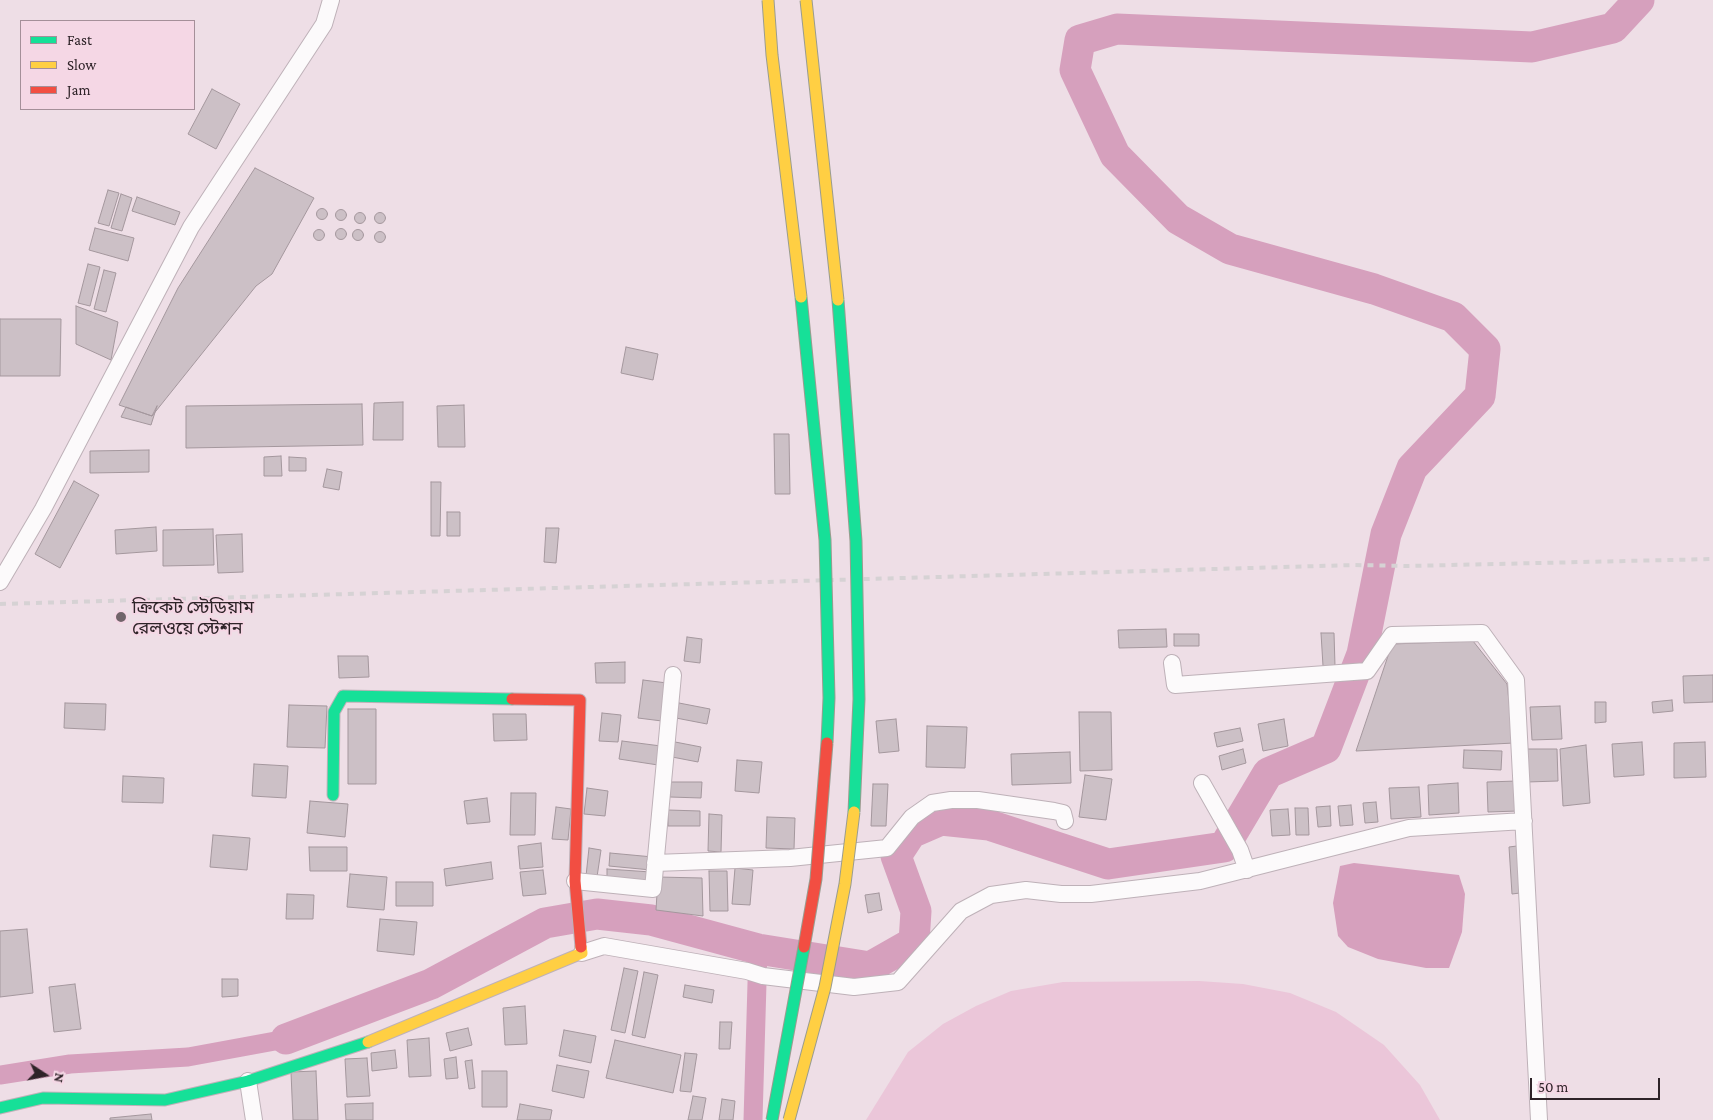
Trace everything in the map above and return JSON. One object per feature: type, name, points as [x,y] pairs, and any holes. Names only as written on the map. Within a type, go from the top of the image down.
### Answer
[{"type":"main road","points":[[768,0],[772,55],[808,354],[825,540],[829,698],[824,798],[816,879],[772,1120]]},
{"type":"main road","points":[[789,1120],[825,987],[845,884],[856,799],[860,699],[856,541],[843,358],[806,0]]},
{"type":"main road","points":[[0,1108],[43,1098],[166,1100],[248,1081],[382,1038],[582,953],[578,934],[575,881],[580,700],[343,696],[334,712],[333,795]]},
{"type":"street","points":[[0,582],[43,509],[191,227],[324,24],[331,0]]},
{"type":"street","points":[[1172,663],[1175,685],[1367,671],[1392,635],[1482,633],[1516,680],[1539,1120]]},
{"type":"street","points":[[575,881],[653,889],[673,675]]},
{"type":"street","points":[[1202,783],[1232,836],[1247,870]]},
{"type":"street","points":[[656,864],[790,858],[887,848],[912,817],[932,804],[951,800],[978,800],[1054,811],[1063,813],[1065,821]]},
{"type":"street","points":[[582,953],[604,946],[747,971],[763,976],[854,987],[898,982],[961,911],[991,895],[1026,890],[1061,894],[1121,891],[1200,881],[1409,828],[1524,821]]},
{"type":"street","points":[[248,1081],[254,1120]]},
{"type":"shaded area","points":[[1354,863],[1459,875],[1465,894],[1462,932],[1449,968],[1426,968],[1378,959],[1348,947],[1338,936],[1333,903],[1340,866]]},
{"type":"shaded area","points":[[1199,981],[1243,984],[1290,993],[1336,1012],[1384,1045],[1420,1085],[1440,1120],[866,1120],[908,1052],[943,1024],[976,1006],[1011,991],[1063,982]]},
{"type":"building","points":[[212,89],[240,104],[216,149],[188,134]]},
{"type":"building","points":[[255,168],[314,198],[272,274],[256,286],[152,416],[119,405],[178,288]]},
{"type":"building","points":[[108,190],[119,193],[109,226],[98,223]]},
{"type":"building","points":[[121,194],[132,198],[122,231],[111,228]]},
{"type":"building","points":[[137,197],[180,212],[175,225],[132,211]]},
{"type":"building","points":[[322,208],[328,214],[322,220],[316,214]]},
{"type":"building","points":[[341,209],[347,215],[341,221],[335,215]]},
{"type":"building","points":[[360,212],[366,218],[360,224],[354,218]]},
{"type":"building","points":[[380,212],[386,218],[380,224],[374,218]]},
{"type":"building","points":[[95,228],[134,238],[128,261],[89,250]]},
{"type":"building","points":[[341,228],[347,234],[341,240],[335,234]]},
{"type":"building","points":[[319,229],[325,235],[319,241],[313,235]]},
{"type":"building","points":[[358,229],[364,235],[358,241],[352,235]]},
{"type":"building","points":[[380,231],[386,237],[380,243],[374,237]]},
{"type":"building","points":[[88,264],[100,267],[90,306],[78,303]]},
{"type":"building","points":[[104,270],[116,273],[106,312],[94,309]]},
{"type":"building","points":[[76,306],[118,322],[111,360],[76,344]]},
{"type":"building","points":[[0,319],[61,319],[60,376],[0,376]]},
{"type":"building","points":[[626,347],[658,354],[653,380],[621,373]]},
{"type":"building","points":[[403,402],[403,440],[373,440],[374,403]]},
{"type":"building","points":[[362,404],[363,445],[186,448],[186,406]]},
{"type":"building","points":[[464,405],[465,447],[438,447],[437,406]]},
{"type":"building","points":[[157,406],[151,425],[121,417],[126,407],[152,416]]},
{"type":"building","points":[[774,434],[789,434],[790,494],[775,494]]},
{"type":"building","points":[[149,450],[149,472],[90,473],[90,451]]},
{"type":"building","points":[[281,456],[282,476],[264,476],[264,457]]},
{"type":"building","points":[[289,457],[306,458],[306,471],[289,471]]},
{"type":"building","points":[[327,469],[342,472],[339,490],[323,487]]},
{"type":"building","points":[[74,481],[99,495],[60,568],[35,554]]},
{"type":"building","points":[[431,482],[441,482],[440,536],[431,536]]},
{"type":"building","points":[[447,512],[460,512],[460,536],[447,536]]},
{"type":"building","points":[[156,527],[157,551],[116,554],[115,530]]},
{"type":"building","points":[[546,528],[559,528],[556,563],[544,562]]},
{"type":"building","points":[[213,529],[214,565],[163,566],[163,530]]},
{"type":"building","points":[[242,534],[243,572],[218,573],[216,535]]},
{"type":"building","points":[[1166,629],[1167,647],[1119,648],[1118,630]]},
{"type":"building","points":[[1321,633],[1334,633],[1335,666],[1323,666]]},
{"type":"building","points":[[1174,634],[1199,634],[1199,646],[1174,646]]},
{"type":"building","points":[[687,637],[702,639],[700,663],[684,661]]},
{"type":"building","points":[[1473,641],[1507,684],[1514,743],[1356,751],[1392,644]]},
{"type":"building","points":[[338,656],[368,656],[369,677],[339,678]]},
{"type":"building","points":[[625,662],[625,683],[596,683],[595,663]]},
{"type":"building","points":[[1713,675],[1713,702],[1684,703],[1683,676]]},
{"type":"building","points":[[643,680],[667,683],[662,721],[638,718]]},
{"type":"building","points":[[1672,700],[1673,711],[1653,713],[1652,702]]},
{"type":"building","points":[[1595,702],[1606,702],[1606,722],[1595,723]]},
{"type":"building","points":[[65,703],[106,704],[105,730],[64,728]]},
{"type":"building","points":[[679,703],[710,709],[707,724],[676,718]]},
{"type":"building","points":[[289,705],[327,706],[325,748],[287,747]]},
{"type":"building","points":[[1560,706],[1562,739],[1532,740],[1530,707]]},
{"type":"building","points":[[348,709],[376,709],[376,784],[348,784]]},
{"type":"building","points":[[1079,712],[1111,712],[1112,770],[1080,771]]},
{"type":"building","points":[[602,713],[621,715],[618,742],[599,741]]},
{"type":"building","points":[[493,714],[526,714],[527,740],[494,741]]},
{"type":"building","points":[[896,719],[899,751],[879,753],[876,721]]},
{"type":"building","points":[[1284,719],[1288,746],[1263,751],[1258,724]]},
{"type":"building","points":[[927,726],[967,727],[965,768],[926,767]]},
{"type":"building","points":[[1240,728],[1243,741],[1217,747],[1214,733]]},
{"type":"building","points":[[622,741],[661,746],[658,765],[619,759]]},
{"type":"building","points":[[670,741],[701,747],[698,762],[667,756]]},
{"type":"building","points":[[1642,742],[1644,775],[1614,777],[1612,744]]},
{"type":"building","points":[[1705,742],[1706,777],[1674,778],[1674,743]]},
{"type":"building","points":[[1586,745],[1590,803],[1563,806],[1560,749]]},
{"type":"building","points":[[1243,749],[1246,763],[1222,770],[1219,756]]},
{"type":"building","points":[[1527,749],[1557,749],[1558,781],[1527,782]]},
{"type":"building","points":[[1464,750],[1502,751],[1501,770],[1463,768]]},
{"type":"building","points":[[1070,752],[1071,783],[1012,785],[1011,754]]},
{"type":"building","points":[[737,760],[762,762],[759,793],[735,791]]},
{"type":"building","points":[[254,764],[288,766],[286,798],[252,796]]},
{"type":"building","points":[[1085,775],[1112,779],[1106,820],[1079,817]]},
{"type":"building","points":[[123,776],[164,778],[163,803],[122,802]]},
{"type":"building","points":[[1517,781],[1518,811],[1488,812],[1487,782]]},
{"type":"building","points":[[670,782],[702,782],[701,798],[670,797]]},
{"type":"building","points":[[1458,783],[1459,813],[1429,815],[1428,785]]},
{"type":"building","points":[[873,784],[888,784],[886,826],[871,826]]},
{"type":"building","points":[[1419,787],[1421,817],[1391,819],[1389,788]]},
{"type":"building","points":[[587,788],[608,791],[605,816],[584,814]]},
{"type":"building","points":[[511,793],[536,793],[535,835],[510,835]]},
{"type":"building","points":[[487,798],[490,822],[467,824],[464,801]]},
{"type":"building","points":[[310,801],[348,804],[345,837],[307,833]]},
{"type":"building","points":[[1376,802],[1378,822],[1365,823],[1363,803]]},
{"type":"building","points":[[1351,805],[1353,825],[1340,826],[1338,806]]},
{"type":"building","points":[[1330,806],[1331,826],[1318,827],[1316,807]]},
{"type":"building","points":[[556,807],[571,809],[568,840],[552,839]]},
{"type":"building","points":[[1295,808],[1308,808],[1309,835],[1296,835]]},
{"type":"building","points":[[1288,809],[1290,835],[1272,836],[1270,810]]},
{"type":"building","points":[[668,810],[700,811],[700,826],[668,826]]},
{"type":"building","points":[[709,814],[722,815],[721,852],[708,851]]},
{"type":"building","points":[[767,817],[795,818],[794,849],[766,848]]},
{"type":"building","points":[[213,835],[250,838],[247,870],[210,867]]},
{"type":"building","points":[[541,843],[543,867],[520,869],[518,846]]},
{"type":"building","points":[[1517,846],[1520,893],[1512,894],[1509,847]]},
{"type":"building","points":[[309,847],[347,847],[347,871],[310,871]]},
{"type":"building","points":[[589,848],[601,850],[597,877],[586,876]]},
{"type":"building","points":[[610,853],[653,857],[651,870],[609,866]]},
{"type":"building","points":[[491,862],[493,879],[446,886],[444,869]]},
{"type":"building","points":[[735,868],[753,870],[750,905],[732,904]]},
{"type":"building","points":[[607,869],[651,872],[650,884],[607,880]]},
{"type":"building","points":[[543,870],[546,894],[523,896],[520,872]]},
{"type":"building","points":[[709,871],[727,871],[728,911],[710,911]]},
{"type":"building","points":[[350,874],[387,877],[384,910],[347,907]]},
{"type":"building","points":[[658,877],[702,878],[703,916],[656,910]]},
{"type":"building","points":[[396,882],[433,882],[433,906],[396,906]]},
{"type":"building","points":[[879,893],[882,910],[868,913],[865,895]]},
{"type":"building","points":[[287,894],[314,895],[313,919],[286,919]]},
{"type":"building","points":[[380,919],[417,922],[414,955],[377,951]]},
{"type":"building","points":[[27,929],[33,993],[0,997],[0,931]]},
{"type":"building","points":[[624,968],[638,971],[625,1033],[611,1030]]},
{"type":"building","points":[[644,972],[658,975],[645,1038],[632,1035]]},
{"type":"building","points":[[222,979],[238,979],[238,996],[222,997]]},
{"type":"building","points":[[75,984],[81,1029],[54,1032],[49,987]]},
{"type":"building","points":[[685,985],[714,990],[712,1003],[683,997]]},
{"type":"building","points":[[525,1006],[527,1044],[505,1045],[503,1008]]},
{"type":"building","points":[[720,1022],[732,1022],[730,1049],[719,1049]]},
{"type":"building","points":[[468,1028],[472,1045],[450,1051],[446,1033]]},
{"type":"building","points":[[564,1030],[596,1036],[591,1063],[559,1056]]},
{"type":"building","points":[[429,1038],[431,1076],[409,1077],[407,1040]]},
{"type":"building","points":[[615,1040],[681,1055],[673,1093],[606,1078]]},
{"type":"building","points":[[395,1050],[397,1068],[372,1071],[371,1053]]},
{"type":"building","points":[[685,1053],[697,1054],[691,1092],[680,1091]]},
{"type":"building","points":[[456,1057],[458,1078],[446,1079],[444,1059]]},
{"type":"building","points":[[367,1058],[370,1096],[347,1097],[345,1059]]},
{"type":"building","points":[[472,1060],[475,1088],[469,1089],[465,1061]]},
{"type":"building","points":[[557,1065],[589,1071],[584,1098],[552,1091]]},
{"type":"building","points":[[316,1071],[318,1120],[293,1120],[291,1072]]},
{"type":"building","points":[[482,1071],[507,1071],[507,1107],[482,1107]]},
{"type":"building","points":[[693,1096],[706,1098],[702,1120],[688,1120]]},
{"type":"building","points":[[722,1099],[735,1101],[733,1120],[719,1120]]},
{"type":"building","points":[[373,1103],[373,1120],[346,1120],[345,1104]]},
{"type":"building","points":[[520,1104],[552,1110],[550,1120],[517,1120]]},
{"type":"building","points":[[151,1114],[152,1120],[110,1120],[110,1118]]},
{"type":"waterway","points":[[286,1039],[431,984],[545,923],[597,914],[651,920],[758,949],[870,967],[914,942],[916,911],[896,856],[911,833],[941,820],[989,825],[1108,864],[1224,847],[1268,773],[1326,748],[1362,654],[1386,534],[1412,468],[1480,396],[1485,349],[1453,317],[1374,289],[1230,249],[1178,219],[1115,155],[1075,70],[1080,40],[1117,29],[1532,47],[1613,28],[1639,0]]},
{"type":"waterway","points":[[753,1120],[758,949]]},
{"type":"waterway","points":[[0,1075],[70,1064],[188,1057],[286,1039]]},
{"type":"railway","points":[[0,604],[1354,565],[1408,566],[1713,559]]},
{"type":"traffic: fast","points":[[801,297],[825,540],[829,698],[827,743]]},
{"type":"traffic: fast","points":[[838,300],[856,541],[859,699],[854,812]]},
{"type":"traffic: fast","points":[[333,795],[334,712],[343,696],[512,699]]},
{"type":"traffic: fast","points":[[772,1120],[804,947]]},
{"type":"traffic: fast","points":[[0,1108],[43,1098],[165,1100],[248,1081],[368,1042]]},
{"type":"traffic: slow","points":[[768,0],[772,55],[801,297]]},
{"type":"traffic: slow","points":[[806,0],[838,300]]},
{"type":"traffic: slow","points":[[789,1120],[825,987],[845,884],[854,812]]},
{"type":"traffic: slow","points":[[368,1042],[582,953],[581,947]]},
{"type":"traffic: jam","points":[[512,699],[580,700],[575,881],[581,947]]},
{"type":"traffic: jam","points":[[804,947],[816,879],[827,743]]},
{"type":"place","name":"ক্রিকেট স্টেডিয়াম রেলওয়ে স্টেশন","points":[[121,617]]}]
